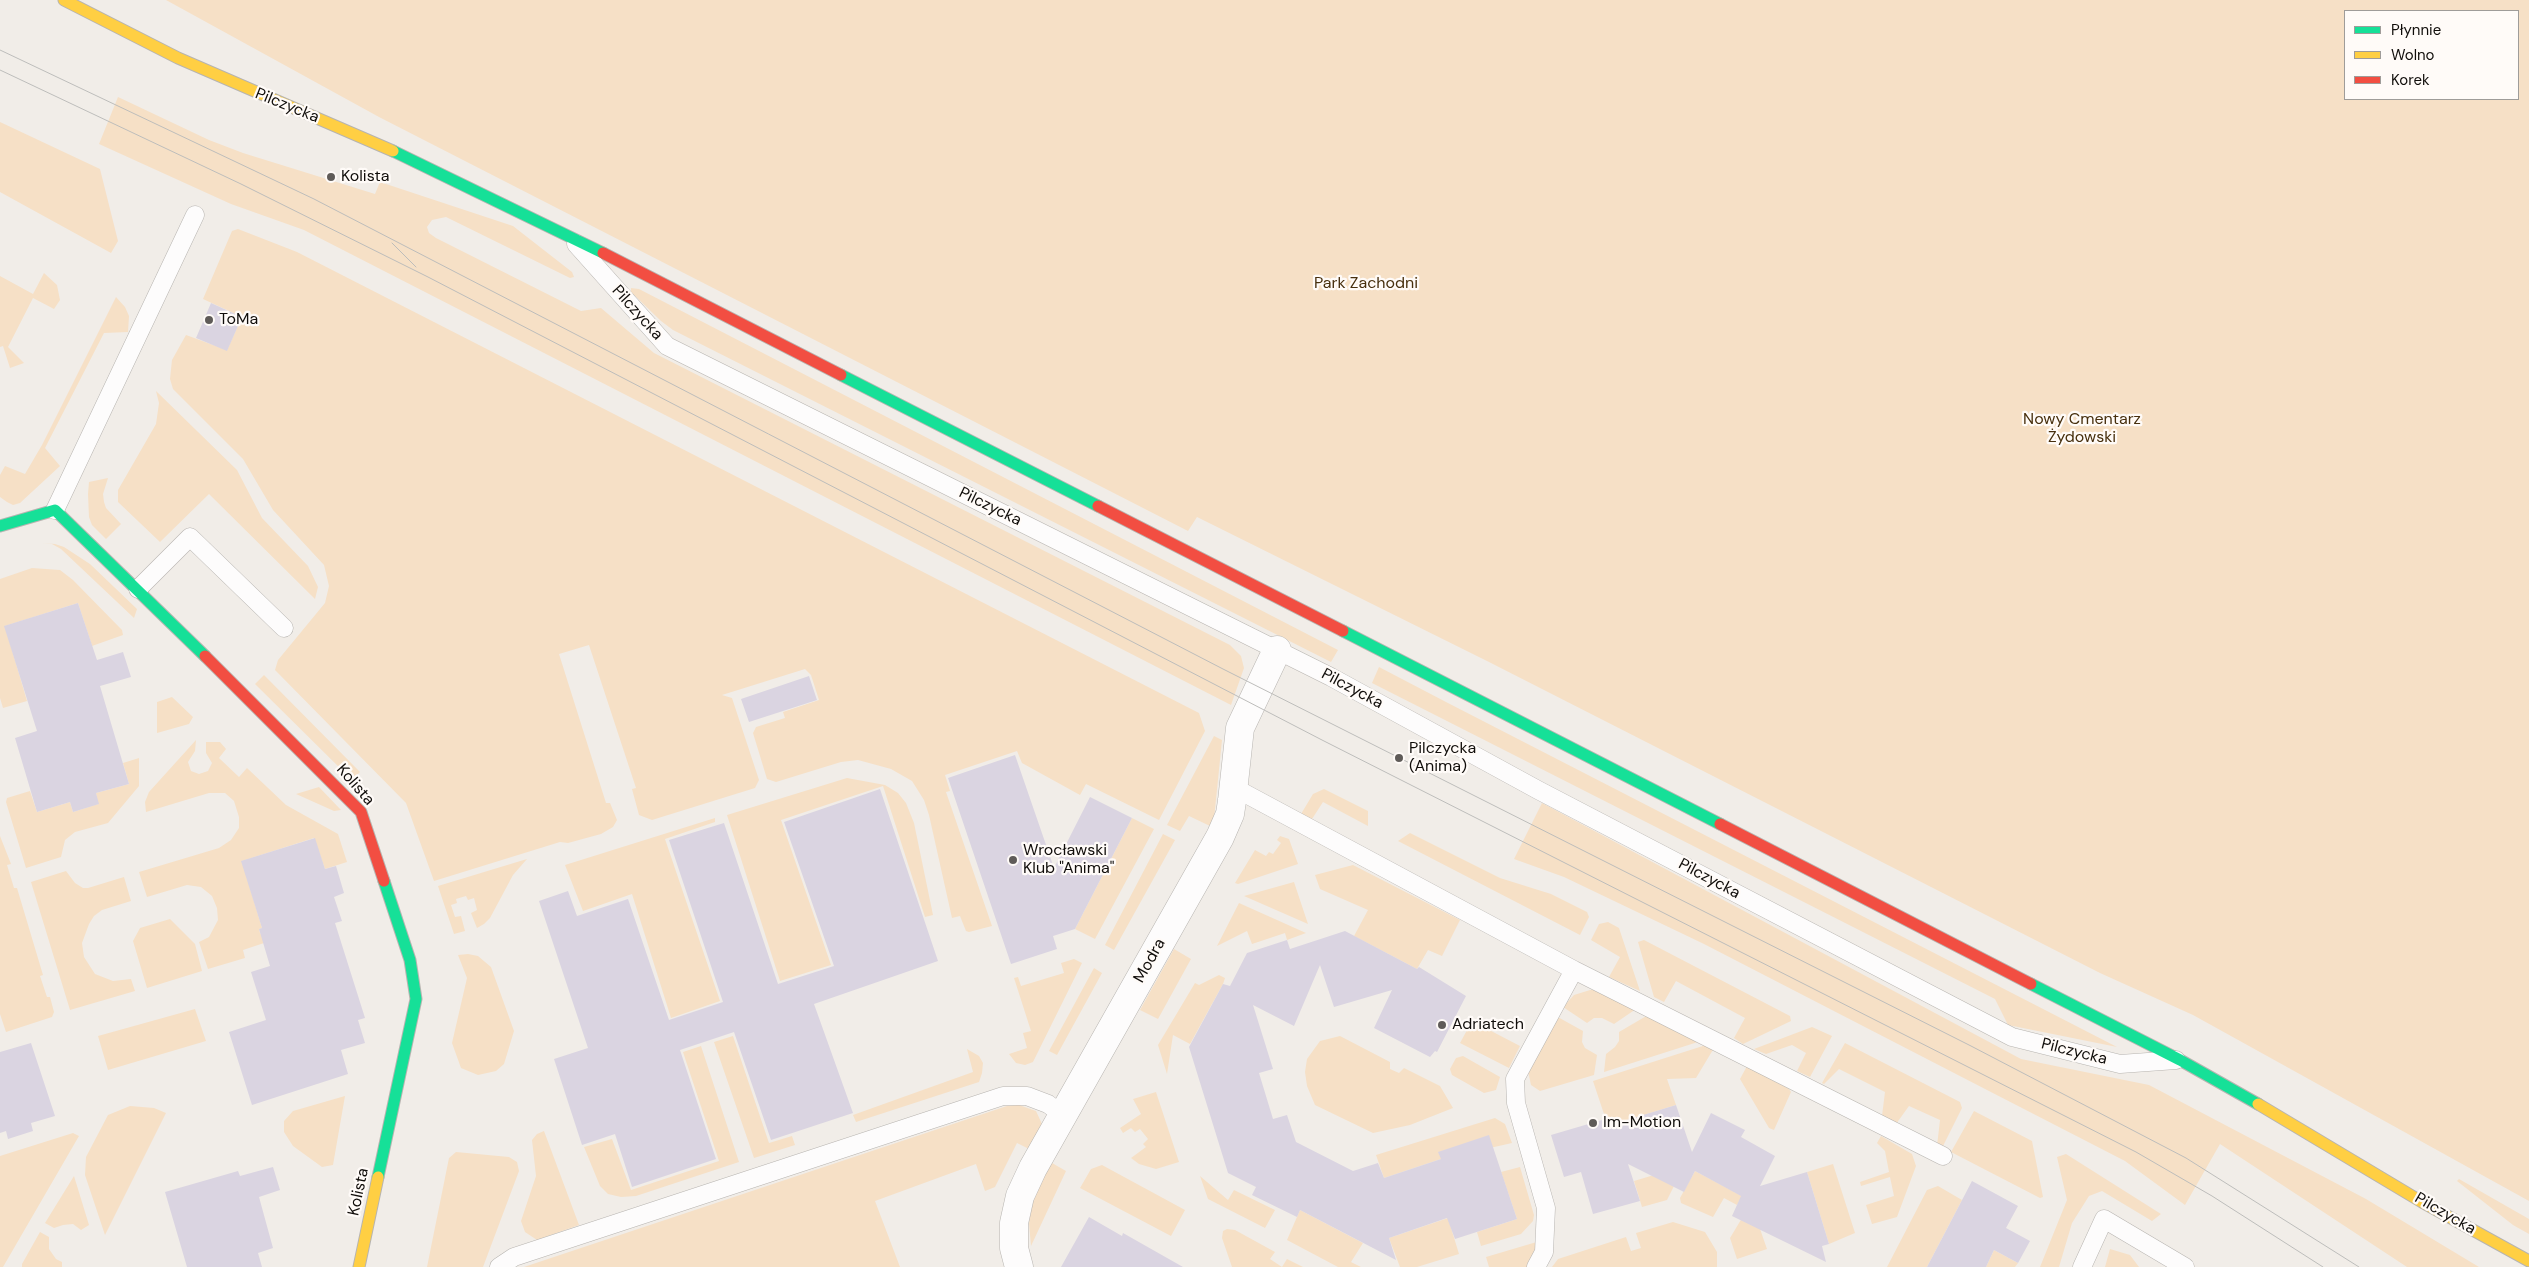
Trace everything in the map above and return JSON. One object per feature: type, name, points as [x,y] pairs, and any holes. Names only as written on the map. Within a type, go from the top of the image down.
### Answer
[{"type":"street","name":"Pilczycka","points":[[64,0],[178,58],[262,96],[357,134],[565,233],[2180,1060],[2295,1125],[2422,1202],[2529,1261]]},
{"type":"street","points":[[0,526],[55,510]]},
{"type":"street","name":"Kolista","points":[[55,510],[138,589],[361,812],[407,952],[416,999],[359,1267]]},
{"type":"street","name":"Modra","points":[[1019,1267],[1014,1248],[1014,1223],[1020,1196],[1033,1168],[1220,836],[1230,814],[1240,728],[1277,650]]},
{"type":"lane","points":[[55,510],[195,215]]},
{"type":"lane","name":"Pilczycka","points":[[565,233],[667,346],[1277,650],[1547,794],[2012,1037],[2120,1064],[2180,1060]]},
{"type":"lane","points":[[138,589],[190,537],[284,628]]},
{"type":"lane","points":[[1233,788],[1574,970],[1943,1156]]},
{"type":"lane","points":[[1536,1267],[1544,1252],[1546,1208],[1516,1103],[1515,1079],[1574,970]]},
{"type":"lane","points":[[499,1267],[514,1257],[1003,1096],[1027,1096],[1048,1104],[1064,1116]]},
{"type":"lane","points":[[2082,1267],[2104,1219],[2185,1267]]},
{"type":"green space","points":[[166,0],[2529,0],[2529,1201],[2193,1015],[2100,973],[1489,662],[1197,517],[1188,531],[379,117]]},
{"type":"green space","points":[[118,97],[209,140],[243,153],[375,194],[380,182],[513,226],[572,272],[574,277],[570,278],[446,217],[432,220],[427,227],[429,233],[436,238],[581,311],[601,308],[654,353],[1230,645],[1241,656],[1244,668],[1231,705],[304,230],[231,204],[99,144]]},
{"type":"green space","points":[[0,122],[100,169],[118,241],[111,253],[0,192]]},
{"type":"green space","points":[[238,229],[297,252],[1199,713],[1205,731],[1159,820],[1086,784],[1080,795],[1022,763],[1017,751],[945,775],[950,791],[946,792],[992,926],[969,932],[966,931],[960,916],[952,918],[929,815],[924,800],[912,781],[891,769],[858,760],[841,762],[776,782],[767,779],[753,733],[756,727],[785,718],[783,712],[819,700],[811,675],[805,669],[722,695],[732,698],[759,780],[755,788],[652,820],[639,815],[632,789],[636,788],[589,645],[559,654],[606,803],[610,803],[617,820],[613,827],[601,834],[568,843],[560,842],[434,881],[406,803],[275,670],[278,660],[325,603],[329,586],[324,565],[273,510],[243,459],[173,389],[170,379],[172,360],[186,335],[227,350],[242,317],[203,299],[232,231]]},
{"type":"green space","points":[[44,273],[57,285],[60,300],[54,309],[33,298],[8,347],[24,363],[10,368],[3,346],[0,347],[0,276],[33,294]]},
{"type":"green space","points":[[631,288],[639,289],[1338,650],[1331,662],[673,330],[631,292]]},
{"type":"green space","points":[[116,297],[125,307],[129,316],[128,332],[104,333],[45,448],[60,466],[20,503],[13,505],[7,502],[0,497],[0,475],[5,466],[25,474],[42,445]]},
{"type":"green space","points":[[156,391],[237,470],[262,518],[308,566],[318,587],[315,599],[209,494],[160,542],[118,502],[118,490],[156,424],[159,403]]},
{"type":"green space","points":[[108,478],[103,494],[104,502],[106,508],[121,524],[106,539],[92,525],[89,517],[88,494],[89,482]]},
{"type":"green space","points":[[42,543],[55,544],[64,547],[90,564],[137,609],[134,618],[61,549],[52,544]]},
{"type":"green space","points":[[32,568],[60,570],[73,580],[122,630],[123,635],[92,646],[78,603],[5,626],[27,701],[3,708],[0,698],[0,579]]},
{"type":"green space","points":[[1379,667],[2117,1047],[2008,1025],[1995,999],[1372,683]]},
{"type":"green space","points":[[264,675],[360,772],[352,780],[255,684]]},
{"type":"green space","points":[[172,697],[193,717],[189,724],[157,733],[157,702]]},
{"type":"green space","points":[[1214,736],[1222,740],[1214,819],[1210,826],[1189,816],[1180,831],[1167,825]]},
{"type":"green space","points":[[196,740],[195,751],[188,762],[191,771],[199,774],[208,771],[212,763],[206,753],[206,742],[220,742],[226,749],[219,758],[239,777],[247,768],[286,805],[338,834],[347,862],[325,869],[314,838],[242,861],[262,928],[259,929],[260,933],[267,942],[243,950],[245,958],[208,969],[199,942],[209,937],[218,920],[217,908],[212,896],[201,887],[187,885],[147,897],[139,872],[219,848],[231,840],[239,828],[239,817],[234,801],[225,793],[209,793],[146,812],[145,802],[149,792]]},
{"type":"green space","points":[[139,758],[139,786],[108,823],[75,832],[65,840],[61,857],[26,868],[6,802],[7,798],[30,791],[37,812],[70,802],[73,812],[98,804],[96,793],[129,784],[123,763]]},
{"type":"green space","points":[[847,778],[885,785],[898,793],[906,803],[914,823],[933,915],[925,917],[883,786],[781,820],[831,965],[780,981],[727,815]]},
{"type":"green space","points":[[319,787],[341,810],[334,811],[296,794]]},
{"type":"green space","points":[[1324,789],[1368,811],[1368,826],[1323,802],[1312,819],[1301,814],[1313,794]]},
{"type":"green space","points":[[1542,803],[2021,1059],[2149,1085],[2366,1199],[2479,1267],[2407,1267],[2220,1144],[2185,1205],[2125,1161],[1704,944],[1564,877],[1514,859]]},
{"type":"green space","points":[[715,818],[715,822],[665,839],[720,1001],[671,1018],[632,894],[583,911],[565,865]]},
{"type":"green space","points":[[1132,818],[1154,829],[1095,939],[1075,929]]},
{"type":"green space","points":[[1410,833],[1500,878],[1551,894],[1587,912],[1589,917],[1580,935],[1398,841]]},
{"type":"green space","points":[[1163,834],[1175,840],[1114,950],[1105,945]]},
{"type":"green space","points":[[0,836],[11,864],[7,865],[14,888],[17,888],[43,975],[40,976],[47,997],[50,997],[54,1012],[52,1017],[6,1032],[0,1014]]},
{"type":"green space","points":[[1280,836],[1289,839],[1298,864],[1238,884],[1235,883],[1255,850],[1266,856],[1269,852],[1273,854],[1281,843],[1277,840]]},
{"type":"green space","points":[[527,859],[513,875],[490,918],[477,928],[471,913],[477,910],[474,898],[468,900],[466,896],[456,899],[457,903],[451,905],[455,917],[461,916],[465,931],[454,934],[438,886]]},
{"type":"green space","points":[[1353,865],[1460,920],[1442,956],[1428,950],[1417,969],[1354,936],[1368,910],[1320,889],[1315,875]]},
{"type":"green space","points":[[66,871],[75,883],[83,888],[124,877],[131,901],[102,910],[94,916],[82,943],[84,957],[95,974],[113,981],[131,979],[135,991],[70,1010],[31,882]]},
{"type":"green space","points":[[1294,882],[1308,924],[1244,896]]},
{"type":"green space","points":[[1239,903],[1306,933],[1287,940],[1285,933],[1252,944],[1247,931],[1217,946]]},
{"type":"green space","points":[[170,919],[195,944],[202,971],[147,988],[133,941],[140,928]]},
{"type":"green space","points":[[1608,922],[1619,928],[1640,991],[1609,977],[1620,957],[1591,940],[1599,924]]},
{"type":"green space","points":[[1644,940],[1790,1016],[1791,1021],[1743,1044],[1734,1038],[1745,1018],[1676,981],[1664,1002],[1654,997],[1638,942]]},
{"type":"green space","points":[[1174,949],[1191,959],[1158,1019],[1140,1010]]},
{"type":"green space","points":[[458,955],[478,956],[491,967],[514,1031],[504,1064],[496,1071],[478,1075],[461,1068],[452,1043],[467,978]]},
{"type":"green space","points":[[1074,959],[1082,963],[1033,1062],[1025,1065],[1016,1063],[1009,1054],[1027,1048],[1023,1033],[1031,1031],[1014,978],[1018,977],[1021,986],[1064,973],[1061,963]]},
{"type":"green space","points":[[1094,968],[1102,973],[1057,1055],[1049,1051]]},
{"type":"green space","points":[[1219,975],[1225,978],[1223,984],[1190,1044],[1173,1035],[1167,1074],[1158,1045],[1195,983],[1199,985]]},
{"type":"green space","points":[[1590,990],[1598,990],[1636,1009],[1614,1024],[1602,1018],[1594,1018],[1587,1023],[1563,1007],[1574,995]]},
{"type":"green space","points":[[195,1009],[206,1041],[108,1070],[98,1036]]},
{"type":"green space","points":[[1648,1015],[1701,1041],[1604,1072],[1606,1054],[1619,1041],[1619,1032]]},
{"type":"green space","points":[[1556,1016],[1583,1031],[1582,1042],[1585,1048],[1597,1055],[1594,1075],[1540,1091],[1531,1085],[1528,1071]]},
{"type":"green space","points":[[1472,1021],[1520,1046],[1509,1068],[1460,1043]]},
{"type":"green space","points":[[1812,1027],[1832,1036],[1810,1077],[1797,1071],[1806,1053],[1792,1045],[1766,1054],[1754,1049]]},
{"type":"green space","points":[[733,1036],[769,1143],[792,1136],[795,1145],[754,1158],[714,1042]]},
{"type":"green space","points":[[1340,1036],[1390,1062],[1390,1069],[1399,1073],[1404,1068],[1440,1086],[1453,1108],[1410,1125],[1373,1133],[1315,1105],[1307,1086],[1305,1072],[1307,1059],[1320,1041]]},
{"type":"green space","points":[[1845,1043],[1960,1102],[1962,1108],[1942,1148],[1937,1146],[1940,1120],[1909,1106],[1896,1124],[1882,1116],[1885,1092],[1839,1069],[1824,1084],[1822,1083]]},
{"type":"green space","points":[[1706,1045],[1714,1048],[1696,1078],[1667,1079],[1676,1105],[1608,1126],[1593,1081]]},
{"type":"green space","points":[[701,1046],[739,1162],[636,1196],[621,1197],[608,1194],[600,1186],[584,1147],[612,1139],[631,1190],[719,1161],[683,1052]]},
{"type":"green space","points":[[967,1049],[979,1056],[983,1063],[979,1082],[856,1122],[853,1115],[973,1072]]},
{"type":"green space","points":[[1463,1056],[1500,1077],[1496,1090],[1484,1093],[1452,1075],[1450,1069],[1456,1058]]},
{"type":"green space","points":[[1747,1066],[1789,1089],[1791,1092],[1774,1130],[1769,1128],[1740,1079]]},
{"type":"green space","points":[[1156,1092],[1179,1162],[1156,1169],[1139,1164],[1131,1158],[1146,1147],[1143,1144],[1148,1139],[1140,1129],[1135,1132],[1131,1128],[1123,1133],[1120,1128],[1141,1114],[1133,1099]]},
{"type":"green space","points":[[345,1096],[333,1165],[322,1167],[293,1146],[284,1132],[284,1121],[293,1111]]},
{"type":"green space","points":[[1019,1105],[1036,1111],[1042,1124],[1029,1149],[1017,1143],[995,1187],[985,1191],[976,1164],[875,1201],[900,1267],[524,1267],[1007,1106]]},
{"type":"green space","points":[[130,1106],[154,1108],[166,1113],[105,1235],[85,1175],[86,1157],[108,1115]]},
{"type":"green space","points":[[1974,1111],[2032,1141],[2043,1197],[2040,1198],[1951,1152]]},
{"type":"green space","points":[[1495,1118],[1505,1124],[1512,1143],[1441,1159],[1384,1178],[1376,1155]]},
{"type":"green space","points":[[544,1131],[579,1225],[537,1240],[525,1232],[521,1221],[536,1176],[532,1140],[537,1134]]},
{"type":"green space","points":[[73,1133],[79,1136],[3,1267],[0,1267],[0,1156]]},
{"type":"green space","points":[[1881,1136],[1912,1154],[1916,1166],[1897,1217],[1872,1224],[1866,1205],[1894,1196],[1890,1177],[1861,1186],[1860,1182],[1889,1172],[1885,1151],[1877,1143]]},
{"type":"green space","points":[[456,1152],[509,1157],[517,1162],[519,1171],[483,1267],[427,1267],[449,1158]]},
{"type":"green space","points":[[2066,1154],[2161,1214],[2152,1221],[2102,1191],[2089,1196],[2072,1223],[2059,1267],[2040,1267],[2067,1200],[2057,1157]]},
{"type":"green space","points":[[1052,1163],[1066,1171],[1031,1246],[1029,1223],[1032,1204],[1037,1188]]},
{"type":"green space","points":[[1833,1164],[1855,1233],[1829,1244],[1807,1172]]},
{"type":"green space","points":[[1102,1165],[1185,1210],[1171,1236],[1080,1188],[1091,1169]]},
{"type":"green space","points":[[1684,1166],[1667,1200],[1642,1207],[1634,1181]]},
{"type":"green space","points":[[1520,1167],[1534,1215],[1533,1221],[1521,1234],[1481,1246],[1477,1232],[1517,1219],[1501,1172]]},
{"type":"green space","points":[[1695,1171],[1742,1196],[1737,1205],[1724,1198],[1713,1217],[1681,1203],[1680,1198]]},
{"type":"green space","points":[[74,1176],[89,1225],[81,1230],[73,1224],[54,1228],[45,1223]]},
{"type":"green space","points":[[1200,1176],[1228,1200],[1234,1190],[1275,1210],[1265,1228],[1208,1199]]},
{"type":"green space","points":[[2459,1179],[2529,1219],[2529,1234],[2513,1225],[2457,1181]]},
{"type":"green space","points":[[1938,1186],[1962,1200],[1927,1267],[1887,1267],[1927,1190]]},
{"type":"green space","points":[[1751,1203],[1767,1249],[1737,1259],[1730,1238]]},
{"type":"green space","points":[[1300,1210],[1363,1243],[1351,1262],[1361,1267],[1338,1267],[1287,1240]]},
{"type":"green space","points":[[1448,1218],[1459,1254],[1417,1267],[1400,1267],[1389,1238]]},
{"type":"green space","points":[[1673,1222],[1705,1232],[1717,1252],[1717,1267],[1552,1267],[1558,1259],[1626,1237],[1631,1251],[1641,1248],[1636,1233]]},
{"type":"green space","points":[[1227,1229],[1235,1230],[1275,1252],[1270,1259],[1282,1267],[1232,1267],[1222,1238],[1223,1231]]},
{"type":"green space","points":[[40,1232],[49,1237],[49,1249],[56,1259],[62,1262],[62,1267],[22,1267]]},
{"type":"green space","points":[[1540,1241],[1528,1267],[1489,1267],[1486,1257]]},
{"type":"green space","points":[[2110,1249],[2130,1255],[2139,1267],[2105,1267]]},
{"type":"green space","points":[[1994,1250],[2018,1263],[2015,1267],[1986,1267]]},
{"type":"green space","points":[[1287,1259],[1303,1267],[1282,1267]]},
{"type":"building","points":[[211,303],[242,317],[227,351],[196,338]]},
{"type":"building","points":[[78,603],[97,660],[123,652],[131,677],[100,686],[129,784],[96,793],[99,804],[73,812],[70,802],[37,812],[15,738],[37,731],[4,626]]},
{"type":"building","points":[[809,676],[817,700],[749,722],[741,699]]},
{"type":"building","name":"Wrocławski Klub \"Anima\"","points":[[1015,755],[1054,868],[1090,797],[1132,818],[1075,929],[1053,936],[1057,949],[1011,964],[948,778]]},
{"type":"building","points":[[880,789],[938,961],[814,1004],[853,1113],[771,1140],[734,1032],[680,1050],[716,1159],[632,1187],[615,1134],[582,1145],[554,1059],[588,1048],[539,901],[568,891],[577,916],[628,899],[669,1020],[723,1002],[669,840],[724,823],[778,984],[834,966],[784,822]]},
{"type":"building","points":[[315,838],[325,869],[336,866],[344,893],[334,897],[342,921],[335,923],[365,1018],[358,1020],[365,1043],[341,1050],[348,1074],[252,1105],[229,1032],[266,1020],[251,972],[270,966],[259,929],[262,928],[241,861]]},
{"type":"building","points":[[1345,931],[1417,969],[1419,967],[1466,996],[1437,1052],[1435,1051],[1430,1057],[1374,1028],[1392,990],[1334,1007],[1320,965],[1294,1026],[1253,1005],[1273,1069],[1259,1073],[1273,1119],[1287,1115],[1296,1142],[1353,1171],[1378,1163],[1384,1178],[1441,1159],[1438,1152],[1489,1135],[1517,1219],[1455,1239],[1447,1218],[1389,1238],[1396,1260],[1300,1210],[1297,1217],[1252,1195],[1256,1187],[1228,1173],[1189,1047],[1223,984],[1230,986],[1247,953],[1287,940],[1290,949]]},
{"type":"building","points":[[31,1043],[55,1116],[31,1123],[33,1131],[8,1139],[6,1131],[0,1133],[0,1052]]},
{"type":"building","points":[[1676,1105],[1692,1152],[1711,1113],[1745,1130],[1741,1137],[1775,1156],[1760,1186],[1807,1172],[1829,1244],[1822,1246],[1826,1262],[1732,1216],[1741,1196],[1695,1171],[1684,1192],[1628,1164],[1640,1201],[1593,1214],[1581,1172],[1564,1177],[1551,1135],[1602,1120],[1604,1127]]},
{"type":"building","points":[[273,1167],[280,1190],[259,1197],[273,1248],[258,1253],[262,1267],[187,1267],[165,1192],[238,1171],[240,1176]]},
{"type":"building","points":[[1972,1181],[2018,1206],[2006,1228],[2030,1241],[2018,1263],[1994,1250],[1986,1267],[1927,1267]]},
{"type":"building","points":[[1089,1217],[1122,1236],[1123,1233],[1183,1267],[1061,1267]]},
{"type":"tram line","points":[[0,50],[314,199],[1223,669],[1971,1046],[2186,1158],[2359,1267]]},
{"type":"tram line","points":[[0,70],[241,184],[428,277],[1322,740],[2136,1152],[2212,1196],[2323,1267]]},
{"type":"tram line","points":[[392,243],[416,267]]},
{"type":"traffic: fast","points":[[393,151],[603,253]]},
{"type":"traffic: fast","points":[[841,375],[1098,506]]},
{"type":"traffic: fast","points":[[0,526],[55,510],[205,656]]},
{"type":"traffic: fast","points":[[1343,631],[1720,824]]},
{"type":"traffic: fast","points":[[378,1177],[416,999],[410,960],[384,881]]},
{"type":"traffic: fast","points":[[2031,984],[2180,1060],[2258,1104]]},
{"type":"traffic: slow","points":[[64,0],[178,58],[393,151]]},
{"type":"traffic: slow","points":[[2258,1104],[2422,1202],[2529,1261]]},
{"type":"traffic: slow","points":[[359,1267],[378,1177]]},
{"type":"traffic: jam","points":[[603,253],[841,375]]},
{"type":"traffic: jam","points":[[1098,506],[1343,631]]},
{"type":"traffic: jam","points":[[205,656],[361,812],[384,881]]},
{"type":"traffic: jam","points":[[1720,824],[2031,984]]},
{"type":"place","name":"Kolista","points":[[331,177]]},
{"type":"place","name":"ToMa","points":[[209,320]]},
{"type":"place","name":"Pilczycka (Anima)","points":[[1399,758]]},
{"type":"place","name":"Wrocławski Klub \"Anima\"","points":[[1013,860]]},
{"type":"place","name":"Adriatech","points":[[1442,1025]]},
{"type":"place","name":"Im-Motion","points":[[1593,1123]]},
{"type":"park label","name":"Park Zachodni","points":[[1366,284]]},
{"type":"park label","name":"Nowy Cmentarz Żydowski","points":[[2082,429]]}]
